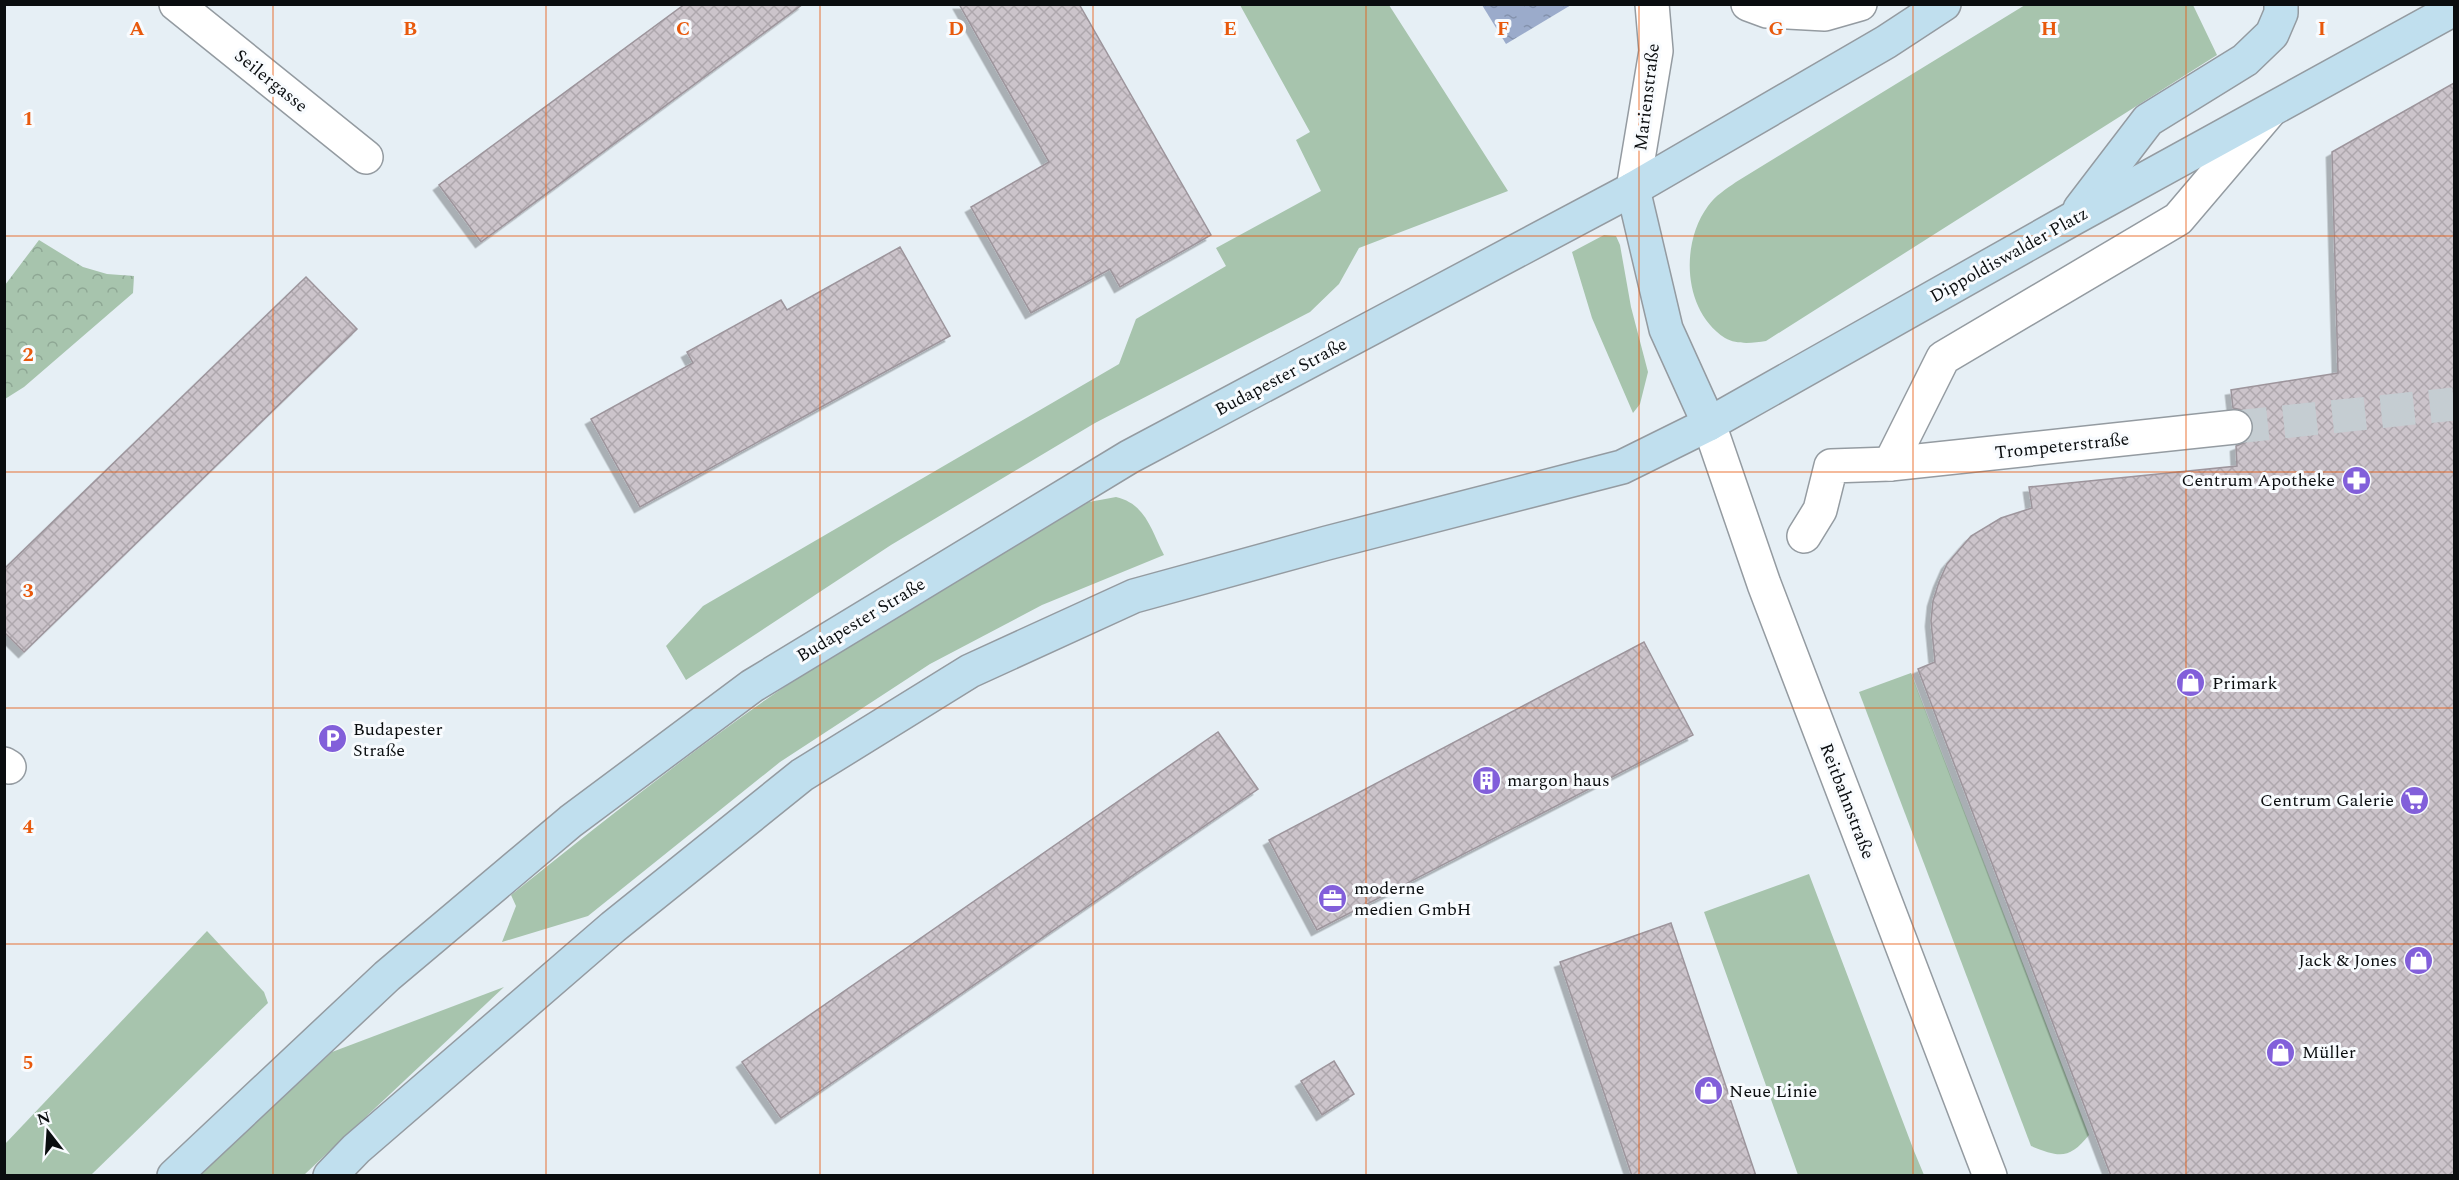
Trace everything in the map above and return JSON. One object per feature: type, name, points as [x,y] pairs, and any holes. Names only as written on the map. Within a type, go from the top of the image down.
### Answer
[{"type":"main road","points":[[330,1176],[356,1149],[558,973],[802,775],[970,671],[1134,596],[1316,545],[1622,467],[1709,424],[1666,329],[1633,189],[1886,42],[1944,4]]},
{"type":"main road","points":[[2074,218],[2148,120],[2245,60],[2272,34],[2281,13],[2281,4]]},
{"type":"main road","name":"Dippoldiswalder Platz","points":[[1709,424],[2074,218],[2454,9]]},
{"type":"main road","name":"Budapester Straße","points":[[174,1176],[396,969],[571,820],[752,686],[1129,457],[1633,189]]},
{"type":"street","name":"Seilergasse","points":[[176,4],[366,157]]},
{"type":"street","name":"Marienstraße","points":[[1633,189],[1656,51],[1652,4]]},
{"type":"street","points":[[1748,4],[1767,12],[1825,14],[1860,4]]},
{"type":"street","points":[[1890,464],[1943,358],[2178,219],[2269,112]]},
{"type":"street","name":"Reitbahnstraße","points":[[1709,424],[1764,584],[1990,1176]]},
{"type":"street","name":"Trompeterstraße","points":[[1804,536],[1820,510],[1831,466],[1890,464],[2235,427]]},
{"type":"green space","points":[[1240,5],[1389,5],[1508,191],[1359,248],[1339,284],[1310,312],[1095,423],[891,545],[686,680],[666,646],[703,606],[1119,364],[1136,319],[1226,266],[1216,248],[1321,191],[1296,140],[1310,132]]},
{"type":"green space","points":[[2025,5],[2193,5],[2217,55],[1766,341],[1735,342],[1725,338],[1711,326],[1694,294],[1690,276],[1690,257],[1699,221],[1714,199],[1736,182]]},
{"type":"green space","points":[[1604,235],[1616,236],[1620,245],[1631,307],[1648,372],[1640,404],[1633,413],[1592,318],[1572,252]]},
{"type":"green space","points":[[39,240],[83,267],[107,274],[134,276],[133,293],[24,387],[5,399],[5,285]]},
{"type":"green space","points":[[1116,497],[1126,500],[1141,512],[1164,555],[1042,605],[930,664],[780,762],[588,916],[502,942],[516,906],[511,895],[737,720],[888,620],[1089,502]]},
{"type":"green space","points":[[1911,673],[2089,1135],[2075,1149],[2063,1154],[2031,1146],[1859,692]]},
{"type":"green space","points":[[1809,874],[1924,1175],[1798,1175],[1704,912]]},
{"type":"green space","points":[[207,931],[264,992],[268,1003],[91,1175],[5,1175],[5,1144]]},
{"type":"green space","points":[[504,987],[304,1175],[197,1176],[332,1052]]},
{"type":"water","points":[[1482,5],[1571,5],[1506,44]]},
{"type":"building","points":[[685,4],[803,4],[481,242],[439,185]]},
{"type":"building","points":[[959,4],[1079,4],[1211,235],[1120,287],[1110,269],[1031,313],[971,207],[1049,162]]},
{"type":"building","points":[[2454,83],[2454,1176],[2111,1176],[1918,669],[1935,662],[1931,621],[1933,601],[1947,564],[1971,536],[2001,518],[2032,508],[2029,487],[2237,466],[2236,446],[2246,442],[2252,435],[2254,426],[2250,416],[2242,410],[2233,408],[2231,390],[2338,373],[2332,152]]},
{"type":"building","points":[[900,247],[950,336],[640,507],[591,419],[693,363],[687,352],[781,300],[787,310]]},
{"type":"building","points":[[306,277],[357,329],[24,652],[4,632],[4,569]]},
{"type":"building","name":"margon haus","points":[[1644,642],[1693,735],[1317,930],[1269,840]]},
{"type":"building","points":[[1218,732],[1258,789],[781,1118],[742,1062]]},
{"type":"building","points":[[1671,923],[1756,1176],[1632,1176],[1560,962]]},
{"type":"building","points":[[1334,1061],[1354,1094],[1322,1115],[1301,1081]]},
{"type":"tunnel","points":[[2235,427],[2454,404]]},
{"type":"place","name":"Centrum Apotheke","points":[[2356,480]]},
{"type":"place","name":"Primark","points":[[2191,683]]},
{"type":"place","name":"Budapester Straße","points":[[332,739]]},
{"type":"place","name":"margon haus","points":[[1486,780]]},
{"type":"place","name":"Centrum Galerie","points":[[2415,800]]},
{"type":"place","name":"moderne medien GmbH","points":[[1333,898]]},
{"type":"place","name":"Jack & Jones","points":[[2418,960]]},
{"type":"place","name":"Müller","points":[[2281,1052]]},
{"type":"place","name":"Neue Linie","points":[[1708,1091]]}]
